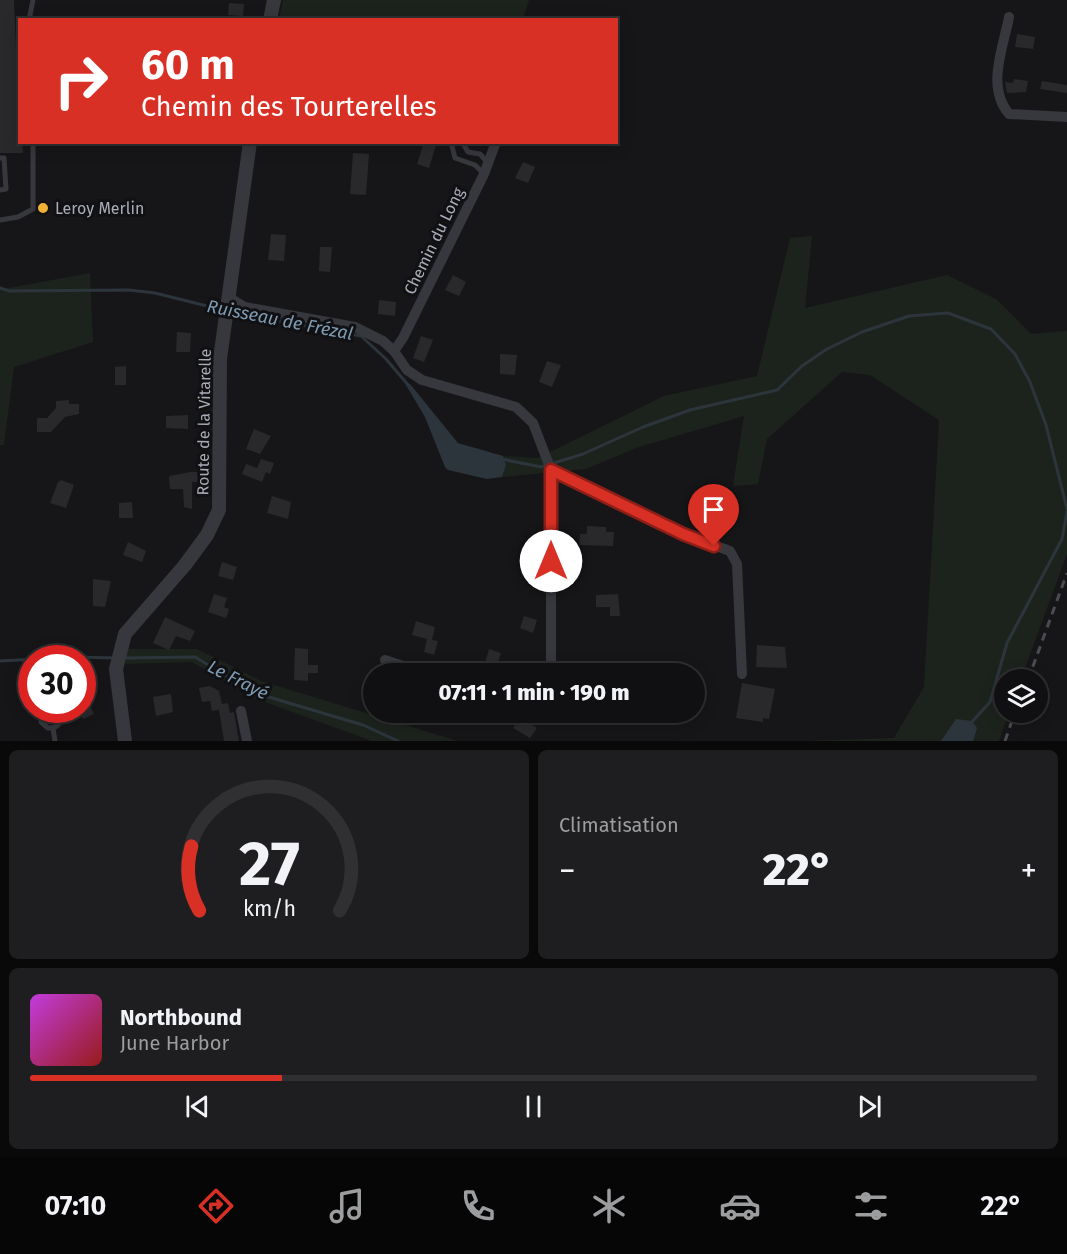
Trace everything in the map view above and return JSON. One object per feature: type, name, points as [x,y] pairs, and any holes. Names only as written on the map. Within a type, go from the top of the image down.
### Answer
[{"type":"street","points":[[270,18],[274,0]]},
{"type":"street","points":[[1009,17],[996,83],[1000,103],[1009,114],[1067,117]]},
{"type":"street","name":"Route de la Vitarelle","points":[[126,741],[117,689],[117,658],[124,634],[185,565],[207,534],[219,510],[218,409],[227,306],[250,144]]},
{"type":"street","name":"Chemin du Long","points":[[394,351],[403,338],[486,169],[495,144]]},
{"type":"street","points":[[227,306],[245,307],[355,327],[382,341],[394,351],[407,370],[422,381],[516,407],[533,423],[551,470],[551,663]]},
{"type":"street","points":[[551,470],[683,534],[730,551],[737,564],[742,674]]},
{"type":"street","points":[[385,660],[394,663]]},
{"type":"street","points":[[241,711],[247,741]]},
{"type":"lane","points":[[29,18],[33,0]]},
{"type":"lane","points":[[0,220],[18,217],[33,209],[33,144]]},
{"type":"lane","points":[[452,144],[455,158],[486,169]]},
{"type":"lane","points":[[463,144],[468,152],[480,154],[486,169]]},
{"type":"lane","points":[[0,158],[4,158],[6,189],[0,190]]},
{"type":"lane","points":[[42,723],[48,728],[60,723]]},
{"type":"lane","points":[[52,728],[55,741]]},
{"type":"shaded area","points":[[283,0],[529,0],[523,18],[279,18]]},
{"type":"shaded area","points":[[812,236],[805,308],[947,275],[996,299],[1031,334],[1067,331],[1067,554],[1025,669],[994,669],[994,723],[1005,723],[999,741],[803,741],[894,738],[924,687],[939,420],[870,375],[842,372],[767,439],[758,484],[733,486],[744,416],[636,448],[586,469],[502,477],[506,465],[503,456],[538,458],[664,396],[757,376],[790,238]]},
{"type":"shaded area","points":[[90,273],[93,342],[14,367],[4,445],[0,445],[0,286],[3,289]]},
{"type":"shaded area","points":[[410,384],[458,443],[503,456],[506,465],[502,477],[487,479],[448,470],[445,467],[425,417],[406,385]]},
{"type":"shaded area","points":[[128,649],[197,649],[261,681],[363,712],[363,723],[399,723],[458,741],[372,741],[251,697],[192,662],[125,664]]},
{"type":"shaded area","points":[[956,719],[972,721],[977,728],[973,741],[941,741]]},
{"type":"building","points":[[0,0],[14,0],[18,144],[22,144],[23,153],[0,153]]},
{"type":"building","points":[[229,3],[244,4],[243,16],[228,15]]},
{"type":"building","points":[[1017,34],[1035,37],[1033,49],[1015,47]]},
{"type":"building","points":[[1014,79],[1028,81],[1026,92],[1007,93],[1005,82],[1013,83]]},
{"type":"building","points":[[1042,81],[1067,85],[1067,93],[1040,89]]},
{"type":"building","points":[[423,144],[436,144],[429,168],[417,164]]},
{"type":"building","points":[[353,153],[369,154],[366,195],[350,194]]},
{"type":"building","points":[[523,162],[535,167],[528,183],[515,178]]},
{"type":"building","points":[[271,234],[286,235],[284,261],[268,260]]},
{"type":"building","points":[[320,247],[332,247],[330,272],[319,271]]},
{"type":"building","points":[[453,275],[466,282],[459,296],[445,290]]},
{"type":"building","points":[[379,300],[396,302],[395,316],[378,314]]},
{"type":"building","points":[[177,332],[191,333],[190,352],[176,352]]},
{"type":"building","points":[[421,336],[433,340],[424,362],[413,358]]},
{"type":"building","points":[[500,354],[517,355],[515,375],[500,374]]},
{"type":"building","points":[[547,361],[561,365],[552,387],[539,382]]},
{"type":"building","points":[[126,366],[126,385],[115,385],[115,367]]},
{"type":"building","points":[[69,400],[69,404],[79,404],[79,414],[65,417],[51,432],[37,432],[37,418],[47,418],[56,408],[56,401]]},
{"type":"building","points":[[188,415],[188,429],[166,428],[166,416]]},
{"type":"building","points":[[254,429],[271,436],[260,454],[246,449]]},
{"type":"building","points":[[261,459],[274,463],[270,474],[266,472],[262,482],[242,474],[246,464],[257,468]]},
{"type":"building","points":[[200,472],[200,482],[192,482],[192,509],[184,507],[183,489],[170,489],[169,476]]},
{"type":"building","points":[[61,480],[74,485],[66,508],[50,503],[58,482]]},
{"type":"building","points":[[272,496],[291,502],[288,519],[267,513]]},
{"type":"building","points":[[132,502],[133,518],[119,518],[119,503]]},
{"type":"building","points":[[587,526],[606,527],[606,532],[614,532],[613,546],[579,545],[580,534],[587,534]]},
{"type":"building","points":[[128,542],[146,551],[142,562],[123,555]]},
{"type":"building","points":[[222,562],[237,567],[233,580],[218,576]]},
{"type":"building","points":[[93,579],[111,581],[105,607],[93,606]]},
{"type":"building","points":[[214,594],[227,598],[224,607],[229,609],[226,618],[208,612]]},
{"type":"building","points":[[618,594],[620,616],[610,616],[610,607],[596,607],[596,595]]},
{"type":"building","points":[[524,616],[537,620],[533,633],[520,628]]},
{"type":"building","points":[[165,617],[195,631],[190,641],[176,636],[169,650],[153,643]]},
{"type":"building","points":[[416,621],[435,627],[432,640],[438,641],[434,655],[424,652],[427,639],[412,635]]},
{"type":"building","points":[[757,645],[785,647],[787,668],[756,667]]},
{"type":"building","points":[[295,648],[308,649],[308,665],[318,665],[318,673],[308,673],[308,681],[294,680]]},
{"type":"building","points":[[489,649],[501,653],[498,663],[485,663]]},
{"type":"building","points":[[742,683],[775,689],[769,719],[763,718],[763,722],[736,718]]},
{"type":"building","points":[[210,686],[219,691],[222,704],[228,703],[230,713],[234,712],[239,741],[224,741],[219,710],[212,711],[210,701],[202,702],[199,688]]},
{"type":"building","points":[[171,694],[173,712],[156,716],[153,697]]},
{"type":"building","points":[[516,723],[528,723],[537,728],[530,738],[513,728]]},
{"type":"waterway","name":"Ruisseau de Frézal","points":[[0,288],[9,291],[129,290],[155,293],[223,310]]},
{"type":"waterway","name":"Ruisseau de Frézal","points":[[230,312],[361,336],[386,359],[409,386]]},
{"type":"waterway","name":"Ruisseau de Frézal","points":[[501,459],[541,467],[583,454],[643,427],[690,410],[777,390],[802,366],[827,349],[862,332],[909,316],[948,313],[991,329],[1015,354],[1030,382],[1046,425],[1067,509]]},
{"type":"waterway","name":"Ruisseau de Frézal","points":[[971,723],[990,702],[1007,643],[1062,539],[1067,512]]},
{"type":"waterway","name":"Le Frayé","points":[[0,661],[75,657],[115,658]]},
{"type":"waterway","name":"Le Frayé","points":[[125,658],[195,657],[255,693],[363,725],[398,741]]},
{"type":"railway","points":[[1032,669],[1067,573]]},
{"type":"railway","points":[[1005,741],[1011,723]]},
{"type":"place","name":"Leroy Merlin","points":[[43,208]]},
{"type":"route","points":[[551,561],[551,470],[683,534],[714,546]]}]
